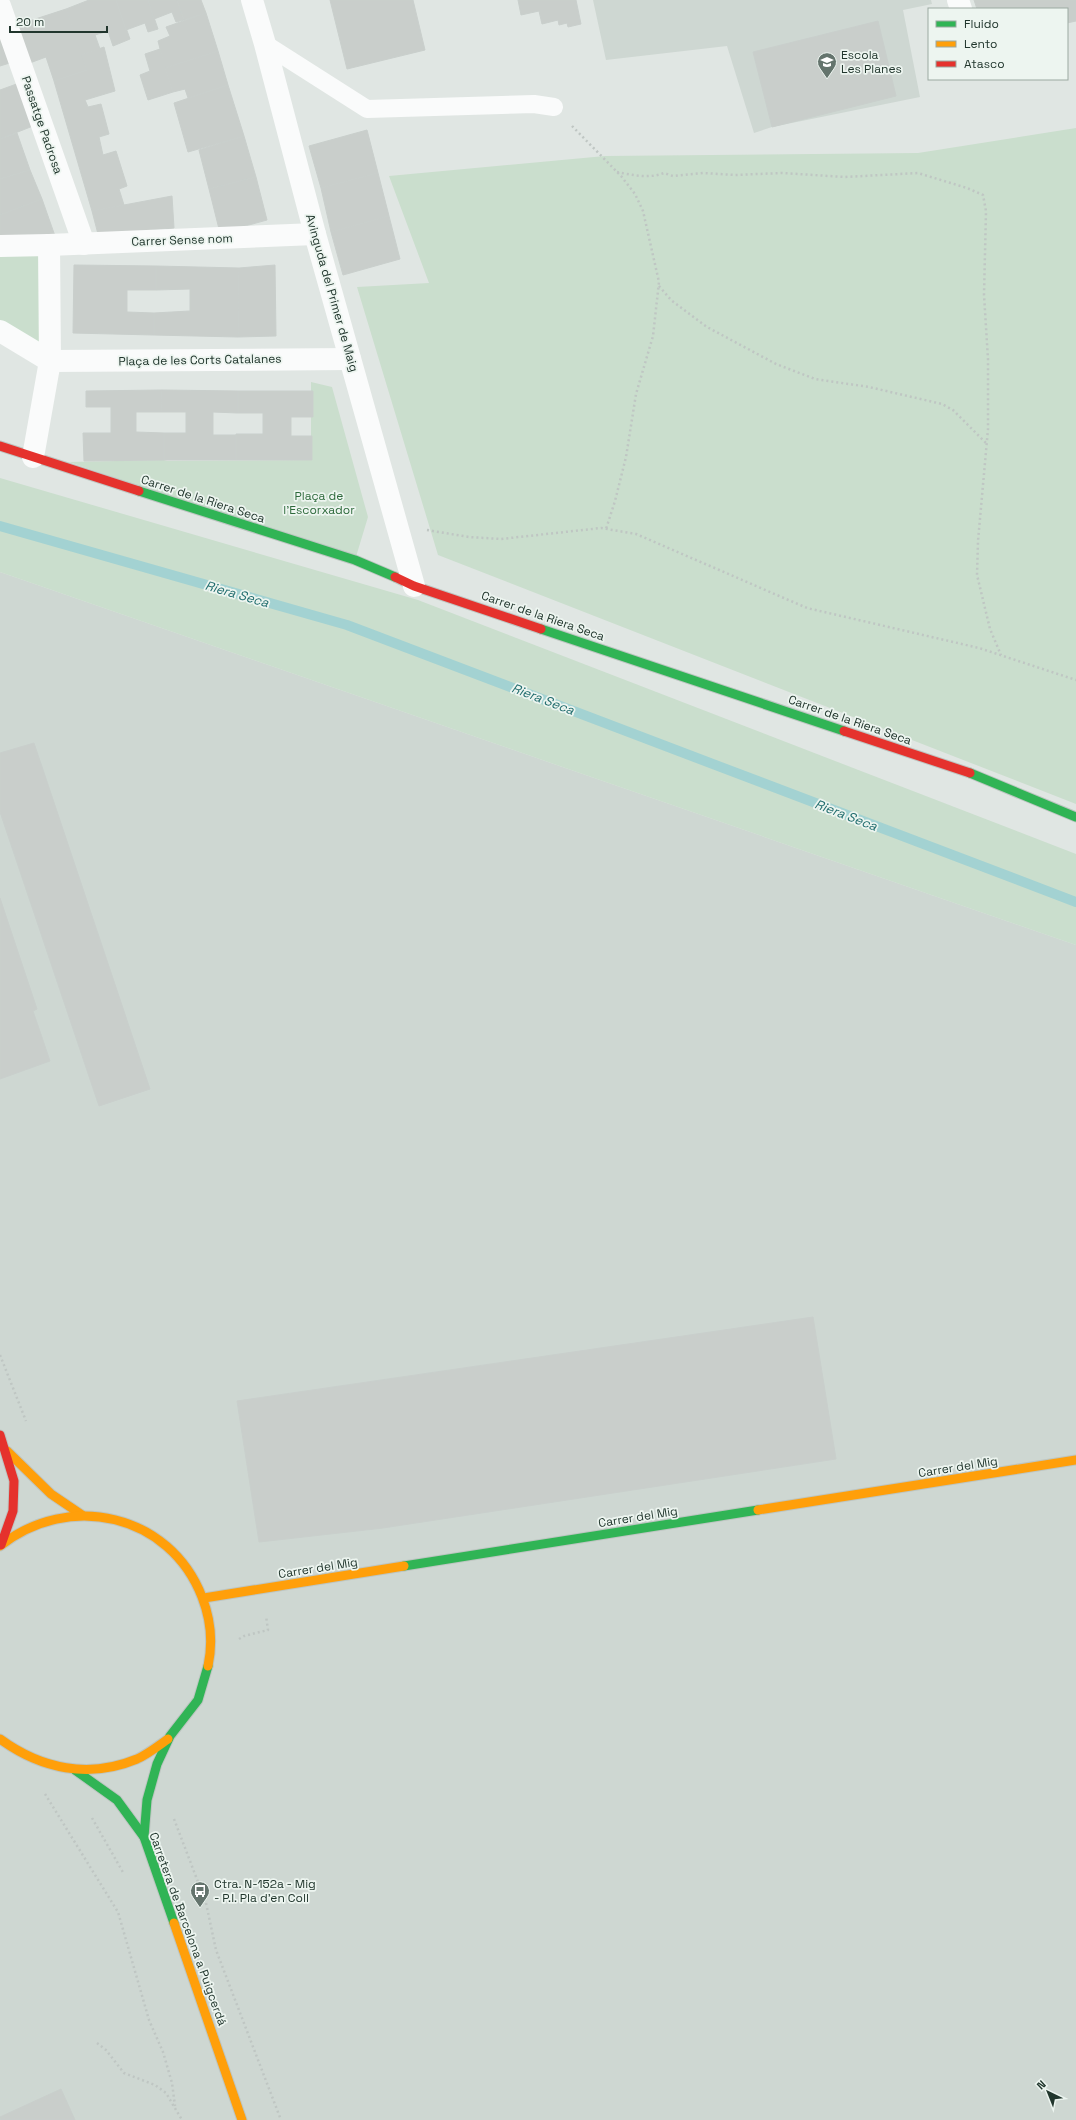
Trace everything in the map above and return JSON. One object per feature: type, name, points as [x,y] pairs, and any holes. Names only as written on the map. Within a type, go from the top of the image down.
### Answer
[{"type":"street","points":[[0,5],[13,0]]},
{"type":"street","name":"Avinguda del Primer de Maig","points":[[252,0],[266,44],[315,234],[414,586]]},
{"type":"street","name":"Passatge Padrosa","points":[[0,5],[84,244]]},
{"type":"street","name":"Carrer Sense nom","points":[[0,246],[315,234]]},
{"type":"street","points":[[33,457],[50,361],[50,245]]},
{"type":"street","points":[[0,331],[50,361]]},
{"type":"street","name":"Plaça de les Corts Catalanes","points":[[50,361],[350,359]]},
{"type":"street","name":"Carrer de la Riera Seca","points":[[0,446],[355,560],[414,586],[967,772],[1076,817]]},
{"type":"street","points":[[0,1435],[14,1481],[14,1511],[1,1545]]},
{"type":"street","points":[[5,1449],[38,1483],[67,1507],[82,1514]]},
{"type":"street","name":"Carrer del Mig","points":[[204,1598],[1076,1460]]},
{"type":"street","points":[[1,1545],[20,1532],[62,1516],[82,1514],[124,1521],[164,1543],[180,1558],[196,1582],[204,1598],[212,1644],[211,1660],[196,1704],[168,1739],[157,1763],[149,1790],[145,1811],[144,1837]]},
{"type":"street","points":[[0,1739],[12,1749],[51,1767],[94,1771],[137,1759],[168,1739]]},
{"type":"street","name":"Carretera de Barcelona a Puigcerdá","points":[[75,1770],[117,1800],[144,1837],[242,2120]]},
{"type":"lane","points":[[266,44],[367,109],[534,104],[554,107]]},
{"type":"path","points":[[554,107],[617,172],[635,194],[643,211],[657,265],[659,285],[653,336],[636,394],[626,457],[606,529]]},
{"type":"path","points":[[617,172],[640,176],[658,175],[664,172],[673,176],[703,173],[735,175],[782,173],[845,177],[918,173],[967,188],[983,195],[986,211],[984,296],[988,374],[988,429],[978,541],[977,575],[990,629],[1001,655]]},
{"type":"path","points":[[659,285],[671,300],[708,327],[776,364],[815,379],[869,387],[942,404],[953,410],[986,443]]},
{"type":"path","points":[[397,524],[450,534],[501,539],[600,528],[636,534],[807,608],[1001,655],[1076,680]]},
{"type":"path","points":[[235,1642],[244,1636],[268,1630]]},
{"type":"path","points":[[45,1793],[71,1833],[118,1912],[149,2020],[165,2058],[172,2083],[175,2106]]},
{"type":"path","points":[[173,1813],[206,1903],[216,1950],[281,2120]]},
{"type":"path","points":[[90,1815],[124,1874]]},
{"type":"path","points":[[97,2043],[106,2050],[124,2073],[155,2084],[166,2093],[182,2120]]},
{"type":"shaded area","name":"Escola Les Planes","points":[[593,0],[931,0],[932,4],[903,10],[920,97],[772,127],[754,133],[727,46],[606,60]]},
{"type":"shaded area","points":[[0,572],[1076,945],[1076,2120],[0,2120]]},
{"type":"green space","points":[[1076,128],[1076,804],[438,555],[357,287],[429,283],[389,176],[605,156],[918,153]]},
{"type":"green space","points":[[49,245],[50,361],[0,331],[0,246]]},
{"type":"green space","name":"Plaça de l'Escorxador","points":[[311,382],[332,387],[368,517],[355,560],[69,462],[164,460],[311,460]]},
{"type":"green space","points":[[0,478],[418,600],[1076,854],[1076,945],[0,572]]},
{"type":"building","points":[[89,0],[116,0],[130,39],[113,46],[108,31],[95,35],[100,49],[81,55],[66,9]]},
{"type":"building","points":[[116,0],[148,0],[158,29],[148,32],[145,23],[126,30]]},
{"type":"building","points":[[148,0],[177,0],[184,20],[176,22],[172,12],[154,19]]},
{"type":"building","points":[[177,0],[201,0],[206,13],[184,20]]},
{"type":"building","points":[[330,0],[413,0],[425,50],[347,69]]},
{"type":"building","points":[[518,0],[576,0],[581,24],[568,27],[567,23],[559,25],[558,20],[542,24],[539,11],[521,15]]},
{"type":"building","points":[[974,0],[1076,0],[1076,21],[1068,23],[1068,8],[977,8]]},
{"type":"building","points":[[66,9],[87,70],[54,81],[46,57],[27,64],[14,26]]},
{"type":"building","points":[[206,13],[218,51],[165,68],[158,41],[170,36],[166,27]]},
{"type":"building","points":[[878,21],[896,96],[772,127],[753,52]]},
{"type":"building","points":[[0,27],[13,62],[0,66]]},
{"type":"building","points":[[104,47],[115,91],[85,100],[88,107],[101,104],[109,134],[99,137],[103,155],[116,151],[127,186],[119,189],[124,205],[92,211],[54,81],[87,70],[81,55]]},
{"type":"building","points":[[160,49],[173,92],[148,100],[140,75],[150,71],[145,54]]},
{"type":"building","points":[[218,51],[228,85],[188,98],[185,89],[173,92],[165,68]]},
{"type":"building","points":[[22,82],[38,124],[0,139],[0,90]]},
{"type":"building","points":[[228,85],[244,136],[188,152],[174,103]]},
{"type":"building","points":[[367,130],[378,173],[321,188],[309,146]]},
{"type":"building","points":[[17,133],[30,170],[0,179],[0,139]]},
{"type":"building","points":[[244,136],[256,177],[209,189],[199,150]]},
{"type":"building","points":[[30,170],[42,199],[0,215],[0,179]]},
{"type":"building","points":[[378,173],[389,216],[331,232],[321,188]]},
{"type":"building","points":[[256,177],[267,220],[220,233],[209,189]]},
{"type":"building","points":[[172,196],[174,228],[98,234],[92,211]]},
{"type":"building","points":[[42,199],[55,236],[0,244],[0,215]]},
{"type":"building","points":[[389,216],[400,259],[343,275],[331,232]]},
{"type":"building","points":[[74,265],[156,266],[156,290],[127,290],[127,312],[154,313],[154,335],[73,333]]},
{"type":"building","points":[[275,265],[276,336],[238,337],[239,268]]},
{"type":"building","points":[[156,266],[239,268],[238,337],[154,335],[154,313],[190,311],[190,289],[156,290]]},
{"type":"building","points":[[162,390],[238,391],[238,413],[213,412],[213,435],[236,435],[236,460],[164,460],[164,433],[186,433],[186,412],[161,412]]},
{"type":"building","points":[[162,390],[161,412],[136,412],[136,432],[164,433],[164,460],[84,461],[83,433],[111,433],[111,407],[86,407],[86,391]]},
{"type":"building","points":[[238,391],[313,391],[313,417],[291,417],[291,436],[312,436],[312,460],[236,460],[236,434],[263,434],[263,413],[238,413]]},
{"type":"building","points":[[34,743],[150,1089],[99,1106],[0,812],[0,753]]},
{"type":"building","points":[[0,898],[37,1009],[33,1011],[50,1061],[0,1079]]},
{"type":"building","points":[[813,1317],[836,1459],[383,1528],[259,1542],[237,1401]]},
{"type":"building","points":[[61,2089],[75,2120],[0,2120],[0,2117]]},
{"type":"waterway","name":"Riera Seca","points":[[0,526],[347,625],[1076,902]]},
{"type":"traffic: fast","points":[[139,491],[355,560],[395,577]]},
{"type":"traffic: fast","points":[[541,629],[844,731]]},
{"type":"traffic: fast","points":[[970,773],[1076,817]]},
{"type":"traffic: fast","points":[[404,1566],[758,1510]]},
{"type":"traffic: fast","points":[[144,1837],[147,1800],[157,1764],[170,1736],[198,1700],[208,1666]]},
{"type":"traffic: fast","points":[[75,1770],[117,1800],[144,1837],[174,1923]]},
{"type":"traffic: slow","points":[[7,1451],[51,1494],[82,1515]]},
{"type":"traffic: slow","points":[[758,1510],[1076,1460]]},
{"type":"traffic: slow","points":[[0,1546],[27,1529],[56,1519],[86,1516],[115,1520],[142,1530],[167,1546],[187,1569],[202,1597],[209,1623],[211,1640],[208,1666]]},
{"type":"traffic: slow","points":[[204,1598],[404,1566]]},
{"type":"traffic: slow","points":[[0,1739],[32,1758],[66,1768],[83,1769],[101,1769],[137,1759],[168,1739]]},
{"type":"traffic: slow","points":[[174,1923],[242,2120]]},
{"type":"traffic: jam","points":[[0,446],[139,491]]},
{"type":"traffic: jam","points":[[395,577],[414,586],[541,629]]},
{"type":"traffic: jam","points":[[844,731],[970,773]]},
{"type":"traffic: jam","points":[[0,1435],[14,1481],[13,1511],[1,1545]]},
{"type":"place","name":"Escola Les Planes","points":[[827,79]]},
{"type":"place","name":"Ctra. N-152a - Mig - P.I. Pla d'en Coll","points":[[200,1908]]}]
